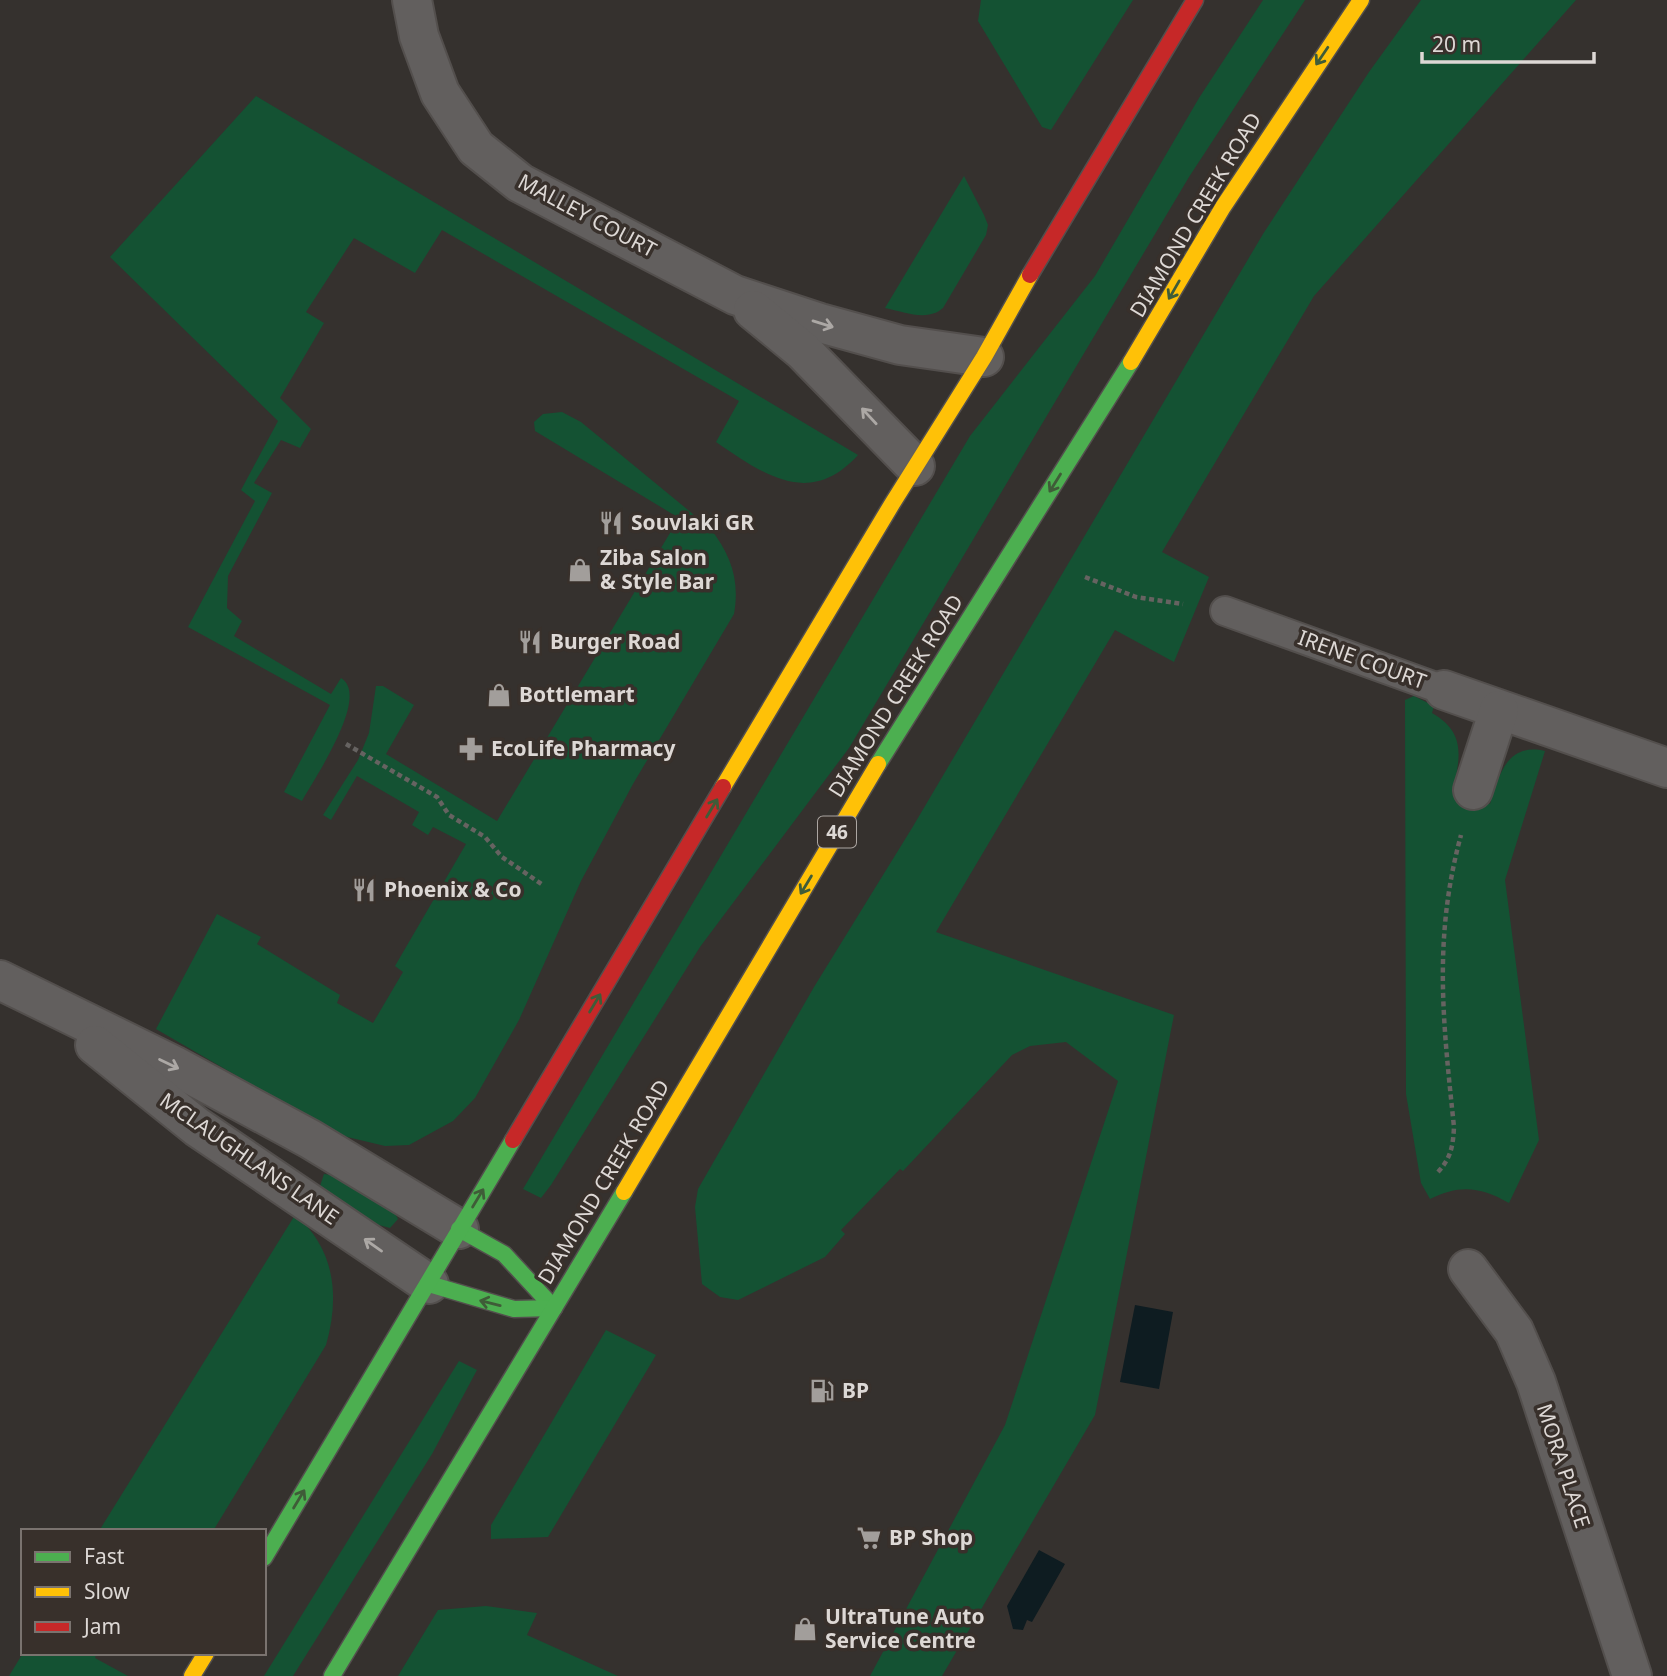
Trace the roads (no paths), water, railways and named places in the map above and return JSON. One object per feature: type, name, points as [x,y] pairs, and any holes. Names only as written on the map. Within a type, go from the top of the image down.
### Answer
[{"type":"main road","points":[[266,1555],[915,466],[984,357],[1062,215],[1195,0]]},
{"type":"main road","name":"DIAMOND CREEK ROAD","points":[[332,1676],[888,746],[1100,412],[1223,207],[1361,0]]},
{"type":"main road","points":[[458,1229],[505,1254],[529,1277],[554,1308]]},
{"type":"main road","points":[[429,1284],[514,1308],[554,1308]]},
{"type":"main road","points":[[192,1676],[205,1655]]},
{"type":"street","name":"MALLEY COURT","points":[[412,0],[419,36],[440,93],[476,148],[520,183],[735,295],[820,323],[900,345],[984,357]]},
{"type":"street","name":"MALLEY COURT","points":[[735,295],[803,351],[915,466]]},
{"type":"street","name":"IRENE COURT","points":[[1444,690],[1667,768]]},
{"type":"street","points":[[1473,790],[1499,710]]},
{"type":"street","name":"MCLAUGHLANS LANE","points":[[0,980],[173,1065],[264,1114],[458,1229]]},
{"type":"street","name":"MCLAUGHLANS LANE","points":[[42,1002],[197,1127],[429,1284]]},
{"type":"street","name":"MORA PLACE","points":[[1468,1269],[1514,1331],[1536,1382],[1632,1676]]},
{"type":"lane","name":"IRENE COURT","points":[[1225,611],[1444,690]]},
{"type":"place","name":"Souvlaki GR","points":[[611,523]]},
{"type":"place","name":"Ziba Salon & Style Bar","points":[[580,570]]},
{"type":"place","name":"Burger Road","points":[[530,642]]},
{"type":"place","name":"Bottlemart","points":[[499,695]]},
{"type":"place","name":"EcoLife Pharmacy","points":[[471,749]]},
{"type":"place","name":"Phoenix & Co","points":[[364,890]]},
{"type":"place","name":"BP","points":[[822,1391]]},
{"type":"place","name":"BP Shop","points":[[869,1538]]},
{"type":"place","name":"UltraTune Auto Service Centre","points":[[805,1629]]}]
